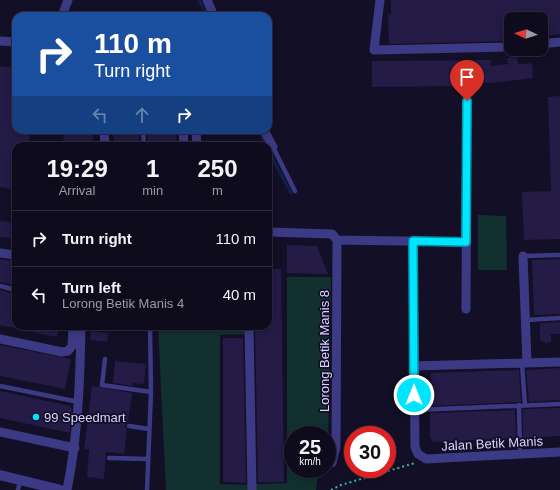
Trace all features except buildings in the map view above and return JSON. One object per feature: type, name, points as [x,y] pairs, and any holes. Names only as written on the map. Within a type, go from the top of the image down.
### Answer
[{"type":"street","points":[[64,12],[68,0]]},
{"type":"street","points":[[207,0],[212,12]]},
{"type":"street","points":[[380,0],[374,50],[504,47]]},
{"type":"street","points":[[0,41],[12,42]]},
{"type":"street","points":[[548,43],[560,42]]},
{"type":"street","points":[[466,309],[467,101]]},
{"type":"street","points":[[272,232],[332,234],[337,240],[466,242]]},
{"type":"street","name":"Lorong Betik Manis 8","points":[[336,447],[337,240]]},
{"type":"street","points":[[413,241],[415,446],[418,454],[426,459]]},
{"type":"street","points":[[0,253],[12,254]]},
{"type":"street","points":[[523,256],[526,320],[525,363]]},
{"type":"street","points":[[0,339],[62,352],[68,351],[72,346],[73,330]]},
{"type":"street","points":[[67,490],[75,448],[79,402],[82,330]]},
{"type":"street","points":[[249,330],[252,490]]},
{"type":"street","points":[[414,366],[560,362]]},
{"type":"street","points":[[0,432],[75,448]]},
{"type":"street","name":"Jalan Betik Manis","points":[[426,459],[560,452]]},
{"type":"street","points":[[0,475],[19,485],[61,490]]},
{"type":"lane","points":[[272,151],[295,191]]},
{"type":"lane","points":[[523,256],[560,255]]},
{"type":"lane","points":[[0,286],[12,289]]},
{"type":"lane","points":[[526,320],[560,318]]},
{"type":"lane","points":[[147,490],[151,392],[150,330]]},
{"type":"lane","points":[[105,359],[102,385],[151,392]]},
{"type":"lane","points":[[525,363],[525,405]]},
{"type":"lane","points":[[0,386],[79,402]]},
{"type":"lane","points":[[414,410],[560,404]]},
{"type":"lane","points":[[518,405],[520,454]]},
{"type":"lane","points":[[129,426],[149,429]]},
{"type":"lane","points":[[109,458],[148,459]]},
{"type":"path","points":[[331,490],[342,484],[397,469],[426,459]]},
{"type":"green space","points":[[478,215],[506,216],[507,270],[478,270]]},
{"type":"green space","points":[[287,277],[331,277],[328,426],[287,426]]},
{"type":"green space","points":[[158,330],[247,330],[247,334],[220,335],[220,484],[249,485],[249,490],[166,490]]},
{"type":"green space","points":[[287,478],[318,478],[316,490],[255,490],[255,484],[287,483]]},
{"type":"waterway","points":[[199,0],[205,12]]},
{"type":"waterway","points":[[261,134],[264,142]]},
{"type":"waterway","points":[[272,157],[291,193]]},
{"type":"place","name":"99 Speedmart","points":[[36,417]]},
{"type":"route","points":[[414,395],[413,241],[466,242],[467,101]]}]
